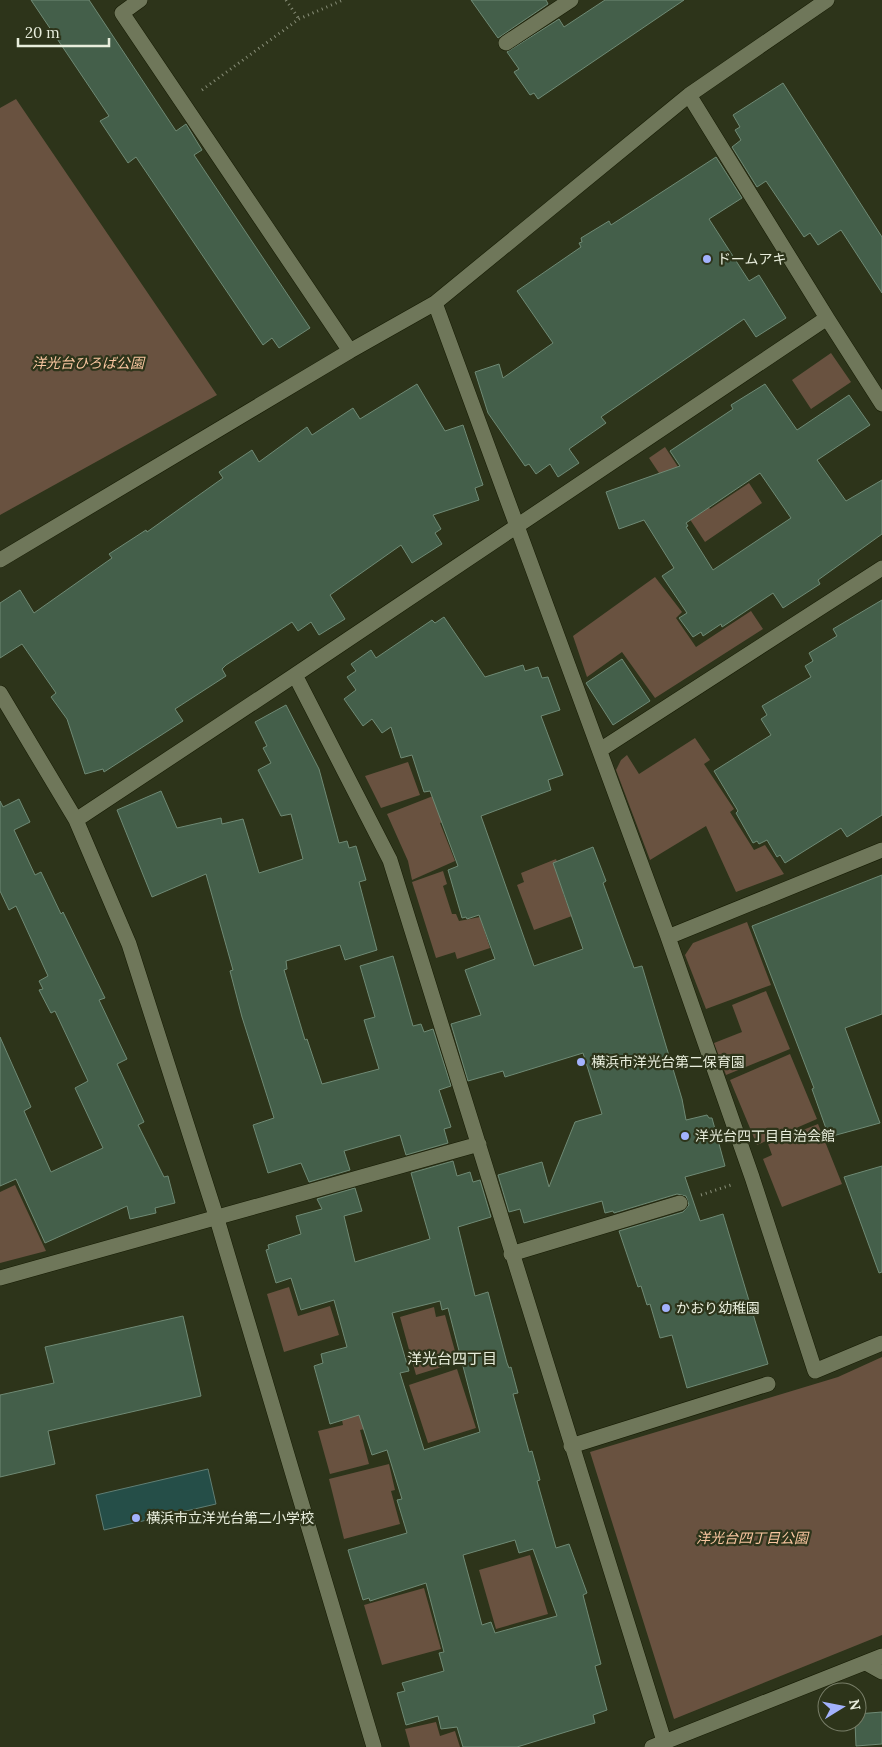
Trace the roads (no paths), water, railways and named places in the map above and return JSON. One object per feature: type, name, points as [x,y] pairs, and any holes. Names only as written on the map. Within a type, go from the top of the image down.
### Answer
[{"type":"street","points":[[140,0],[122,13],[350,351]]},
{"type":"street","points":[[506,43],[571,0]]},
{"type":"street","points":[[0,560],[350,351],[435,303],[689,95],[827,0]]},
{"type":"street","points":[[689,95],[882,404]]},
{"type":"street","points":[[435,303],[516,528],[668,937],[752,1178],[815,1371],[882,1343]]},
{"type":"street","points":[[76,820],[516,528],[827,318]]},
{"type":"street","points":[[600,750],[882,568]]},
{"type":"street","points":[[295,675],[390,860],[571,1446],[658,1744],[882,1656]]},
{"type":"street","points":[[0,693],[76,820],[129,944],[217,1218],[374,1747]]},
{"type":"street","points":[[668,937],[882,850]]},
{"type":"street","points":[[0,1278],[479,1144]]},
{"type":"street","points":[[511,1254],[680,1203]]},
{"type":"street","points":[[571,1446],[768,1384]]},
{"type":"street","points":[[866,1663],[882,1672]]},
{"type":"water","points":[[208,1469],[216,1504],[104,1530],[96,1495]]},
{"type":"place","name":"ドームアキ","points":[[707,259]]},
{"type":"place","name":"横浜市洋光台第二保育園","points":[[581,1062]]},
{"type":"place","name":"洋光台四丁目自治会館","points":[[685,1136]]},
{"type":"place","name":"かおり幼稚園","points":[[666,1308]]},
{"type":"place","name":"横浜市立洋光台第二小学校","points":[[136,1518]]},
{"type":"district","name":"洋光台四丁目","points":[[452,1358]]},
{"type":"park label","name":"洋光台ひろば公園","points":[[88,363]]},
{"type":"park label","name":"洋光台四丁目公園","points":[[752,1538]]}]
